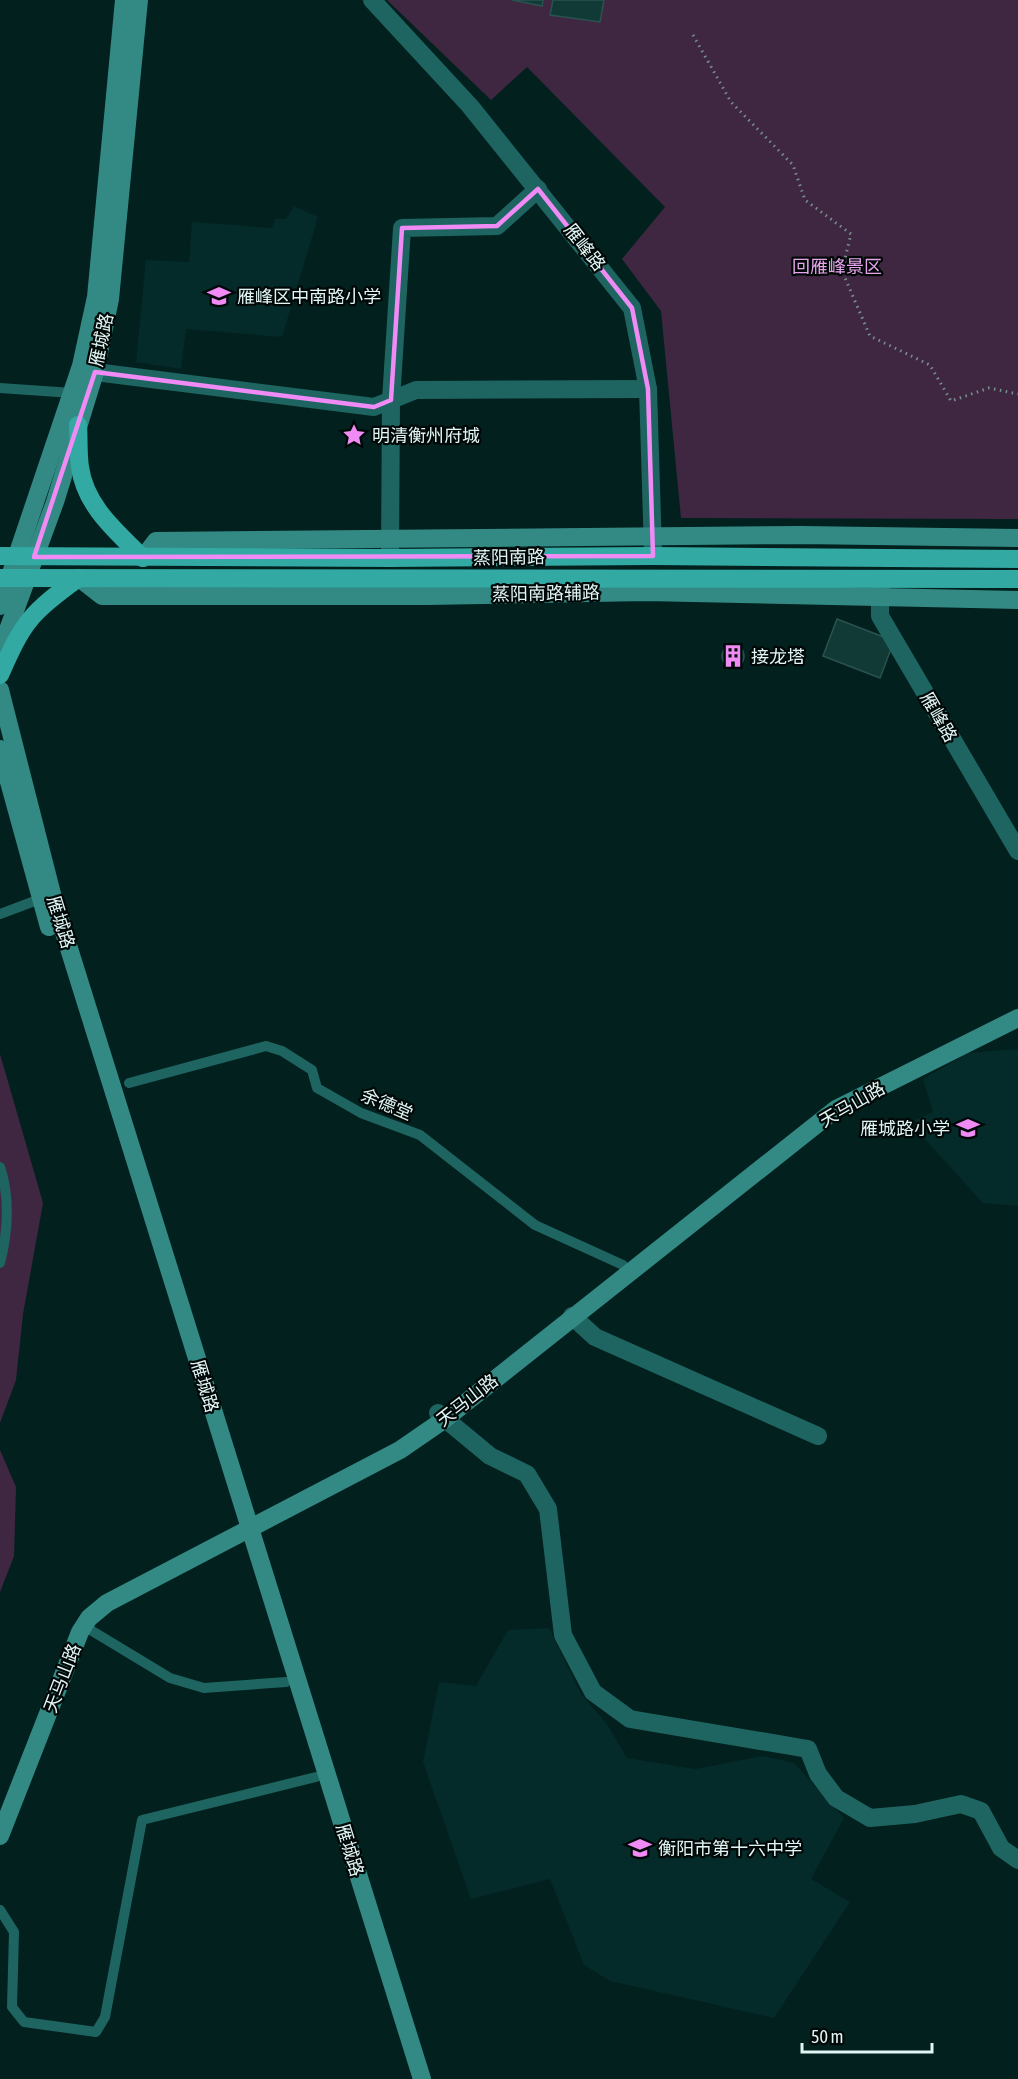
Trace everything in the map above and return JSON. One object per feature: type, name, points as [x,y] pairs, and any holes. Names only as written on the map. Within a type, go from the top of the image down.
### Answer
[{"type":"main road","points":[[78,425],[80,469],[88,495],[105,521],[143,558]]},
{"type":"main road","name":"蒸阳南路","points":[[17,557],[653,556],[1018,559]]},
{"type":"main road","points":[[0,675],[20,630],[43,603],[79,578]]},
{"type":"main road","name":"蒸阳南路","points":[[9,579],[1018,579]]},
{"type":"street","name":"雁城路","points":[[0,606],[72,393],[96,297],[124,0]]},
{"type":"street","name":"雁城路","points":[[17,557],[78,425],[95,372],[110,299],[139,0]]},
{"type":"street","name":"雁峰路","points":[[372,0],[470,106],[632,308],[648,389],[653,556]]},
{"type":"street","points":[[390,558],[391,400],[402,228],[496,226],[538,189]]},
{"type":"street","points":[[95,372],[374,407],[416,390],[648,389]]},
{"type":"street","points":[[143,558],[156,541],[801,535],[1018,538]]},
{"type":"street","points":[[0,549],[17,557]]},
{"type":"street","name":"蒸阳南路辅路","points":[[79,578],[102,596],[416,596],[646,592],[1018,600]]},
{"type":"street","name":"雁峰路","points":[[879,578],[880,616],[1018,851]]},
{"type":"street","name":"雁城路","points":[[0,666],[5,638],[9,579]]},
{"type":"street","name":"雁城路","points":[[0,690],[52,894],[243,1526],[286,1682],[411,2079]]},
{"type":"street","name":"雁城路","points":[[0,749],[40,899],[422,2079]]},
{"type":"street","name":"天马山路","points":[[442,1416],[623,1265],[832,1104],[1018,1011]]},
{"type":"street","name":"天马山路","points":[[0,1836],[84,1626],[107,1604],[442,1416],[836,1109],[1018,1018]]},
{"type":"street","points":[[572,1316],[595,1337],[818,1436]]},
{"type":"street","points":[[442,1416],[490,1456],[527,1474],[548,1509],[563,1635],[593,1692],[630,1719],[808,1749],[818,1774],[836,1798],[870,1818],[915,1814],[961,1803],[981,1811],[1001,1848],[1018,1860]]},
{"type":"street","name":"天马山路","points":[[0,1809],[70,1629],[81,1612],[99,1597],[243,1526]]},
{"type":"lane","points":[[0,388],[72,393]]},
{"type":"lane","points":[[0,914],[40,899]]},
{"type":"lane","name":"余德堂","points":[[129,1083],[266,1046],[282,1052],[312,1070],[317,1088],[361,1113],[420,1135],[535,1225],[623,1265]]},
{"type":"lane","points":[[0,1167],[6,1183],[5,1243],[0,1263]]},
{"type":"lane","points":[[84,1626],[170,1678],[204,1688],[286,1682]]},
{"type":"lane","points":[[0,1910],[14,1932],[12,2007],[24,2022],[96,2032],[105,2017],[142,1820],[316,1777]]},
{"type":"path","points":[[693,35],[731,102],[793,165],[805,200],[851,234],[842,271],[870,336],[930,365],[951,400],[989,388],[1018,394]]},
{"type":"highlighted area","points":[[538,189],[632,308],[648,389],[653,556],[34,557],[95,372],[374,407],[391,400],[402,228],[497,226]]},
{"type":"shaded area","name":"雁峰区中南路小学","points":[[294,206],[318,217],[282,337],[186,329],[181,369],[136,362],[146,260],[189,262],[192,222],[272,228],[275,219],[286,219]]},
{"type":"shaded area","name":"雁城路小学","points":[[1018,1049],[1018,1206],[983,1203],[923,1137],[915,1120],[933,1112],[923,1079],[968,1053]]},
{"type":"shaded area","name":"衡阳市第十六中学","points":[[549,1628],[581,1694],[607,1724],[627,1758],[695,1769],[763,1756],[794,1763],[844,1818],[811,1879],[850,1902],[774,2018],[610,1981],[584,1965],[550,1879],[471,1899],[423,1762],[439,1682],[476,1686],[508,1630]]},
{"type":"green space","name":"回雁峰景区","points":[[387,0],[1018,0],[1018,519],[681,518],[661,311],[622,259],[665,207],[527,67],[491,100]]},
{"type":"green space","points":[[0,1054],[43,1203],[23,1314],[16,1380],[0,1423]]},
{"type":"green space","points":[[0,1450],[16,1487],[14,1556],[0,1592]]},
{"type":"building","points":[[512,0],[543,0],[542,6]]},
{"type":"building","points":[[553,0],[604,0],[600,22],[550,15]]},
{"type":"building","points":[[837,619],[894,641],[880,678],[823,656]]},
{"type":"building","name":"接龙塔","points":[[733,645],[741,648],[744,656],[741,664],[733,667],[725,664],[722,656],[725,648]]},
{"type":"place","name":"雁峰区中南路小学","points":[[219,296]]},
{"type":"place","name":"明清衡州府城","points":[[354,435]]},
{"type":"place","name":"接龙塔","points":[[733,656]]},
{"type":"place","name":"雁城路小学","points":[[968,1128]]},
{"type":"place","name":"衡阳市第十六中学","points":[[640,1848]]}]
